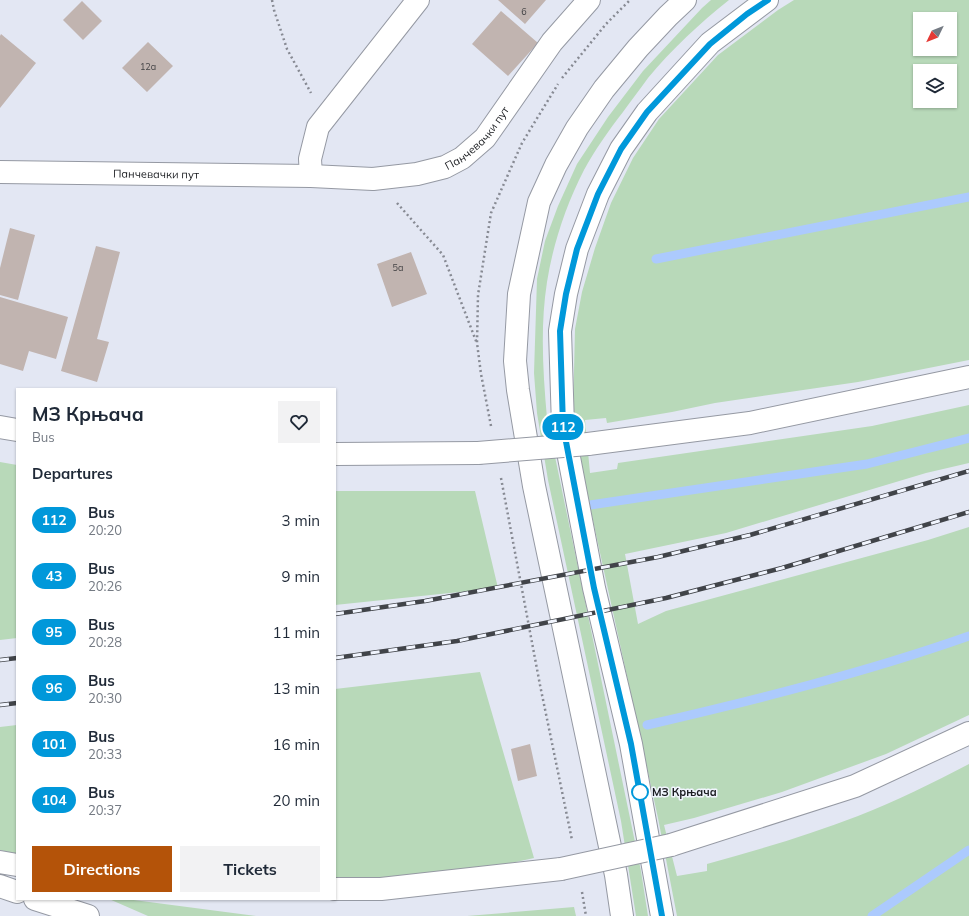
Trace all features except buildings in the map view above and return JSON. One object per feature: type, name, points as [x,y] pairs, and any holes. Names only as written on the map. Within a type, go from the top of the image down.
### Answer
[{"type":"main road","points":[[311,176],[310,159],[318,127],[418,0]]},
{"type":"main road","name":"Панчевачки пут","points":[[0,172],[311,176],[374,179],[424,172],[445,167],[462,158],[485,138],[552,42],[589,0]]},
{"type":"main road","points":[[622,916],[616,875],[534,486],[519,397],[515,361],[519,294],[539,202],[556,164],[576,128],[604,88],[638,48],[684,0]]},
{"type":"main road","points":[[662,916],[631,744],[594,588],[563,426],[560,331],[566,294],[577,249],[598,194],[621,149],[647,112],[710,44],[747,14],[768,0]]},
{"type":"main road","points":[[336,454],[478,453],[588,444],[750,423],[969,377]]},
{"type":"main road","points":[[0,427],[16,430]]},
{"type":"main road","points":[[336,889],[381,889],[560,869],[671,845],[855,786],[969,733]]},
{"type":"main road","points":[[0,862],[16,865]]},
{"type":"main road","points":[[0,886],[16,892]]},
{"type":"main road","points":[[38,900],[88,916]]},
{"type":"path","points":[[272,0],[287,49],[310,90],[318,127]]},
{"type":"path","points":[[374,179],[443,255],[477,343]]},
{"type":"green space","points":[[711,0],[729,0],[687,37],[648,78],[607,133],[577,183],[557,239],[547,282],[543,316],[544,384],[547,418],[641,871],[648,916],[636,916],[621,821],[548,480],[537,413],[534,373],[537,279],[545,241],[558,206],[577,164],[608,117],[643,71]]},
{"type":"green space","points":[[794,0],[969,0],[969,360],[858,382],[715,403],[607,423],[606,418],[585,420],[590,473],[617,469],[618,463],[872,426],[969,405],[969,463],[926,473],[726,533],[625,554],[638,624],[666,611],[928,540],[969,527],[969,715],[886,754],[782,792],[694,818],[664,825],[677,876],[707,871],[707,864],[821,830],[858,816],[914,792],[969,764],[969,916],[677,916],[658,818],[583,475],[573,413],[575,329],[582,292],[595,248],[611,203],[633,158],[659,119],[718,55],[778,10]]},
{"type":"green space","points":[[0,462],[16,465],[16,638],[0,640]]},
{"type":"green space","points":[[336,491],[475,491],[498,588],[336,605]]},
{"type":"green space","points":[[480,672],[534,858],[387,890],[336,888],[336,689]]},
{"type":"green space","points":[[16,725],[16,854],[0,850],[0,727]]},
{"type":"green space","points":[[111,900],[134,900],[256,916],[148,916]]},
{"type":"green space","points":[[574,907],[576,916],[467,916]]},
{"type":"waterway","points":[[656,259],[969,197]]},
{"type":"waterway","points":[[590,505],[867,464],[969,438]]},
{"type":"waterway","points":[[647,725],[728,706],[849,674],[969,636]]},
{"type":"waterway","points":[[872,916],[969,850]]},
{"type":"railway","points":[[336,614],[425,601],[658,557],[750,535],[969,471]]},
{"type":"railway","points":[[336,658],[457,641],[666,598],[782,568],[969,512]]},
{"type":"railway","points":[[0,660],[16,658]]},
{"type":"railway","points":[[0,705],[16,703]]},
{"type":"bus line","name":"112","points":[[662,916],[631,744],[594,588],[563,426],[560,331],[566,294],[577,249],[598,194],[621,149],[647,112],[710,44],[747,14],[768,0]]},
{"type":"place","name":"МЗ Крњача","points":[[640,792]]}]
